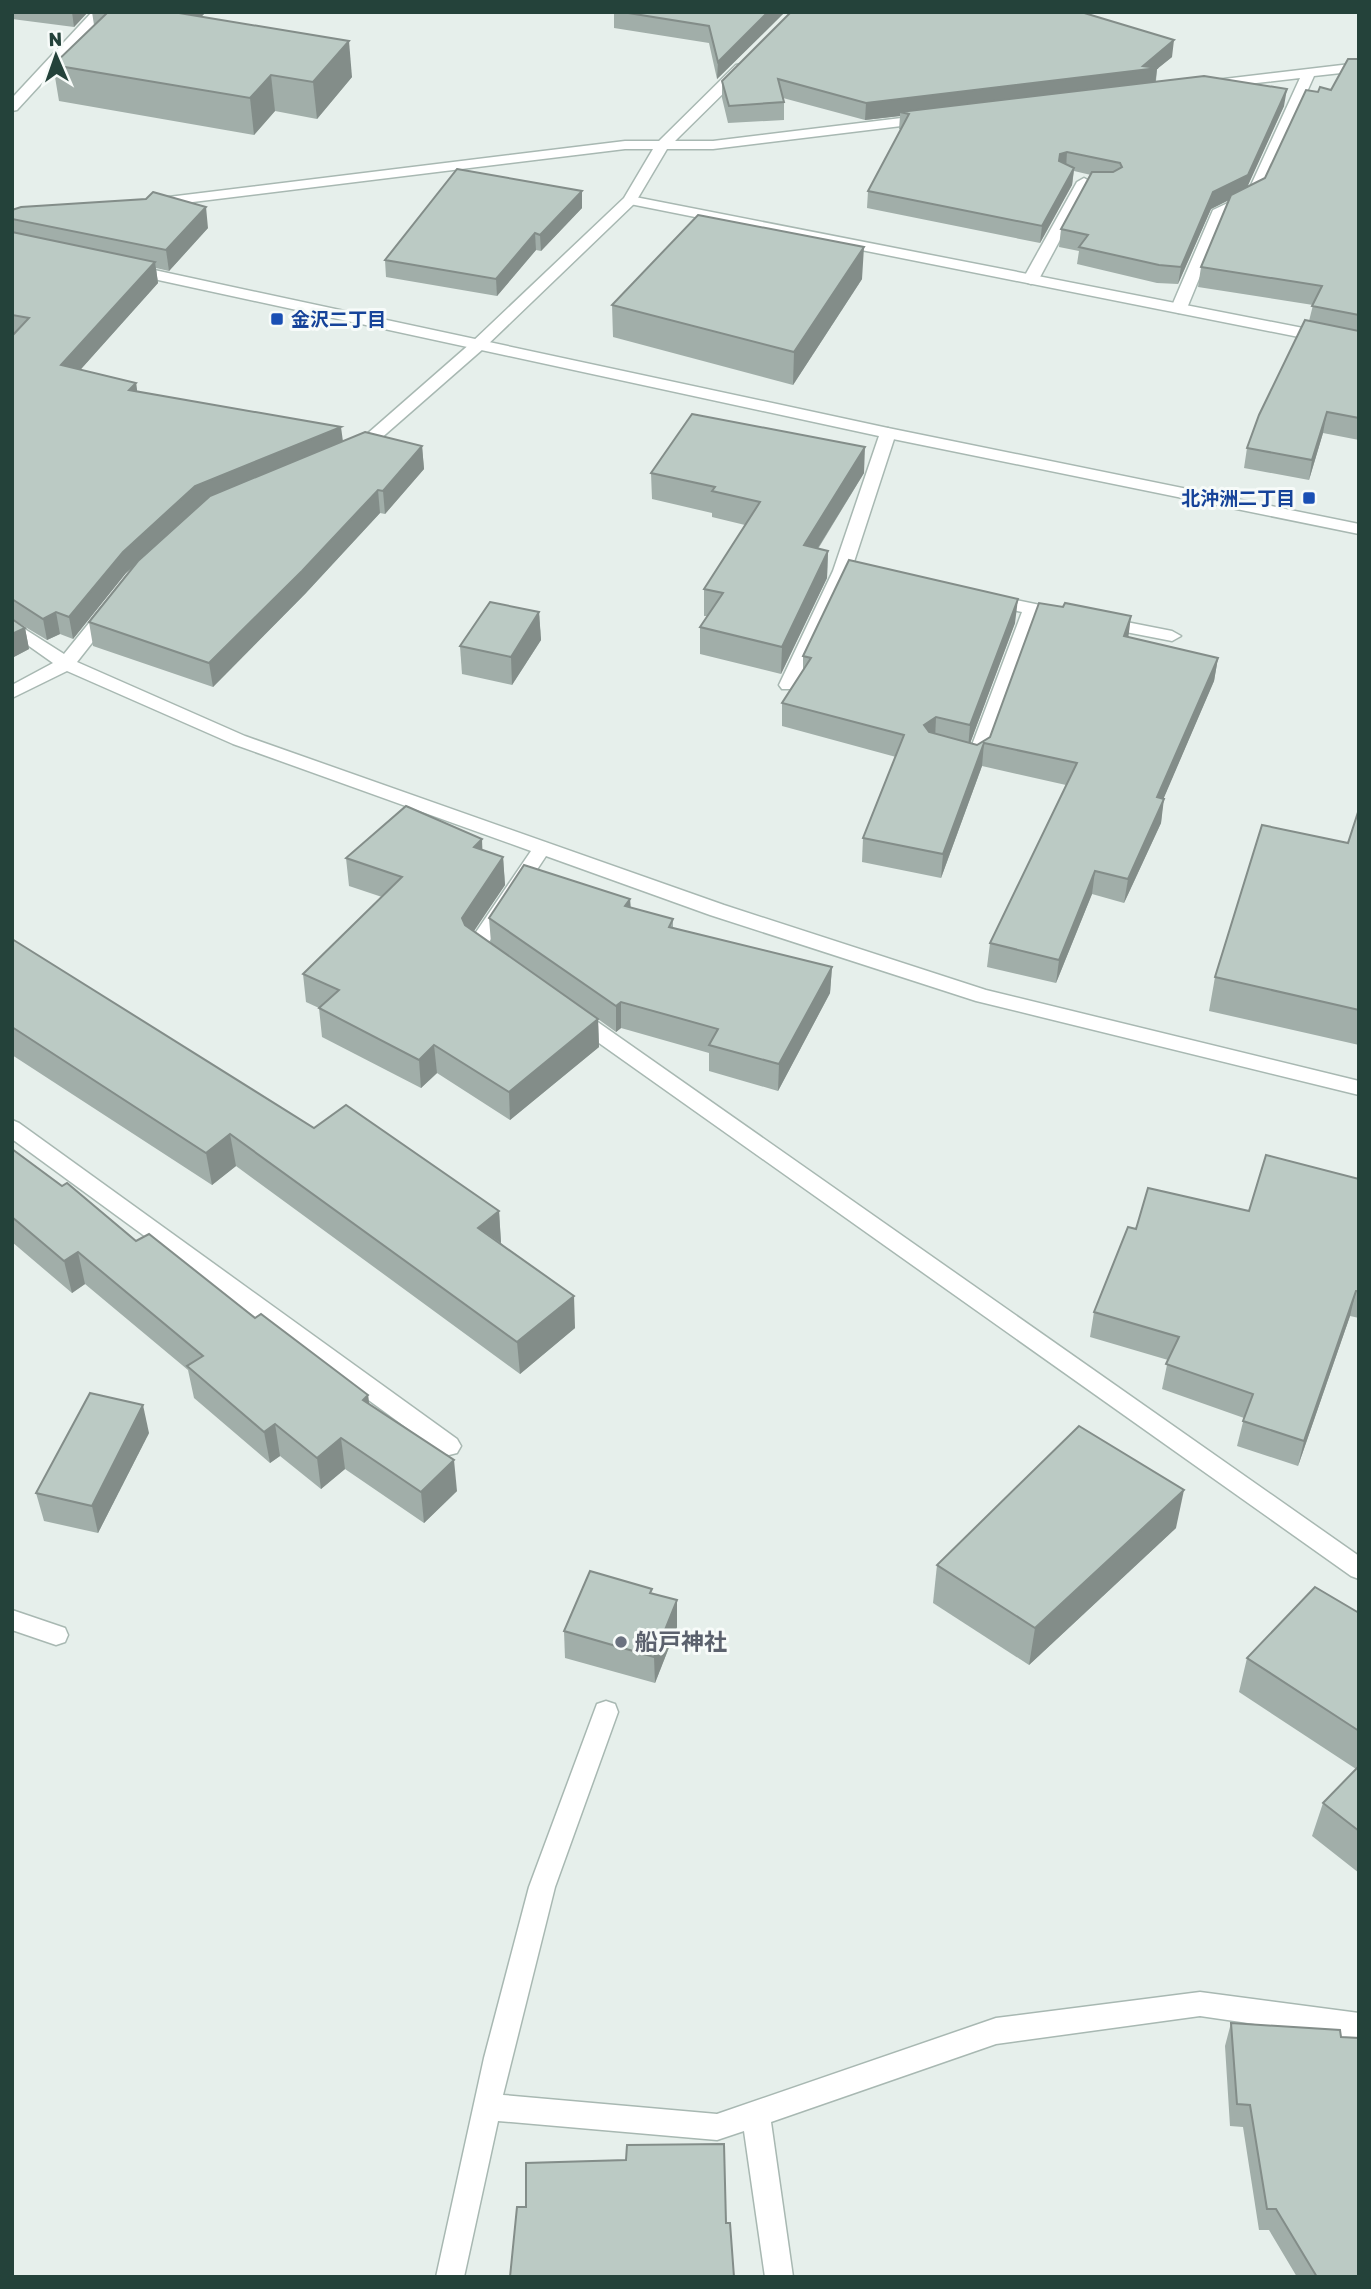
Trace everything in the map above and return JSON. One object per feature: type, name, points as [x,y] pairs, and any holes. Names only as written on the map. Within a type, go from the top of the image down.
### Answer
[{"type":"street","points":[[12,107],[100,12]]},
{"type":"street","points":[[346,456],[358,451],[477,346],[630,200],[662,146],[749,60]]},
{"type":"street","points":[[1198,86],[1359,67]]},
{"type":"street","points":[[1179,308],[1220,210],[1253,197],[1309,73]]},
{"type":"street","points":[[135,205],[625,145],[713,145],[934,118]]},
{"type":"street","points":[[1031,279],[1090,182],[1065,176]]},
{"type":"street","points":[[630,200],[1359,344]]},
{"type":"street","points":[[108,265],[888,433],[1359,528]]},
{"type":"street","points":[[788,685],[849,572],[888,433]]},
{"type":"street","points":[[978,598],[1172,636]]},
{"type":"street","points":[[12,692],[66,664],[117,600]]},
{"type":"street","points":[[955,755],[976,760],[1032,608]]},
{"type":"street","points":[[12,626],[66,664],[239,740],[717,910],[983,996],[1359,1088]]},
{"type":"street","points":[[510,971],[476,947],[542,848]]},
{"type":"street","points":[[555,1003],[1359,1569]]},
{"type":"street","points":[[12,1128],[449,1446]]},
{"type":"street","points":[[12,1620],[56,1635]]},
{"type":"street","points":[[450,2277],[486,2107],[542,1887],[606,1712]]},
{"type":"street","points":[[486,2107],[717,2127],[996,2031],[1200,2004],[1359,2025]]},
{"type":"street","points":[[755,2115],[779,2277]]},
{"type":"building","points":[[108,12],[173,12],[349,41],[313,82],[271,75],[250,98],[53,65]]},
{"type":"building","points":[[622,12],[768,12],[718,62],[709,26]]},
{"type":"building","points":[[791,12],[1081,12],[1174,40],[1143,66],[1158,68],[866,103],[778,79],[784,102],[729,106],[722,81]]},
{"type":"building","points":[[1348,59],[1359,59],[1359,315],[1312,306],[1322,286],[1201,267],[1231,195],[1265,178],[1306,90],[1318,92],[1320,87],[1331,90]]},
{"type":"building","points":[[1204,76],[1287,89],[1248,175],[1213,192],[1181,267],[1159,265],[1079,247],[1088,235],[1061,229],[1092,172],[1113,172],[1122,167],[1120,163],[1067,152],[1060,154],[1059,161],[1074,168],[1042,226],[868,191],[909,114],[900,112]]},
{"type":"building","points":[[457,169],[582,191],[540,235],[535,233],[496,279],[385,260]]},
{"type":"building","points":[[153,192],[206,207],[166,250],[12,219],[12,210],[21,207],[146,199]]},
{"type":"building","points":[[698,215],[864,247],[794,352],[612,305]]},
{"type":"building","points":[[12,232],[155,262],[61,365],[136,383],[129,390],[341,427],[195,486],[123,552],[69,617],[56,612],[43,619],[12,599],[12,336],[29,318],[12,315]]},
{"type":"building","points":[[1305,320],[1359,331],[1359,418],[1327,412],[1312,460],[1247,448],[1259,415]]},
{"type":"building","points":[[692,414],[865,447],[804,545],[828,551],[782,647],[700,627],[723,593],[704,589],[760,502],[712,491],[715,487],[651,473]]},
{"type":"building","points":[[365,432],[422,446],[383,491],[378,490],[302,571],[209,663],[89,622],[138,561],[210,496]]},
{"type":"building","points":[[849,560],[1018,599],[970,725],[936,717],[924,725],[929,732],[977,745],[990,737],[1039,603],[1063,607],[1065,603],[1131,616],[1124,636],[1218,658],[1157,797],[1164,799],[1128,879],[1095,871],[1059,960],[990,943],[1077,763],[984,743],[943,854],[863,838],[904,735],[782,703],[811,658],[803,656]]},
{"type":"building","points":[[490,602],[539,612],[511,657],[460,646]]},
{"type":"building","points":[[12,619],[25,628],[12,634]]},
{"type":"building","points":[[406,806],[482,839],[474,847],[503,857],[462,918],[465,925],[598,1019],[509,1092],[434,1045],[419,1060],[319,1008],[339,990],[303,974],[402,877],[346,858]]},
{"type":"building","points":[[1359,809],[1359,1010],[1215,977],[1262,825],[1348,843]]},
{"type":"building","points":[[524,865],[630,899],[625,906],[673,919],[669,927],[832,967],[779,1064],[709,1045],[718,1029],[621,1002],[616,1006],[489,918]]},
{"type":"building","points":[[12,939],[314,1128],[346,1105],[499,1211],[478,1228],[574,1296],[517,1342],[230,1134],[206,1153],[12,1027]]},
{"type":"building","points":[[12,1149],[62,1186],[67,1183],[136,1241],[149,1234],[255,1318],[261,1314],[368,1395],[363,1400],[454,1460],[421,1492],[341,1438],[317,1458],[275,1424],[264,1432],[187,1366],[203,1356],[78,1252],[64,1261],[12,1217]]},
{"type":"building","points":[[1266,1155],[1359,1179],[1359,1291],[1356,1291],[1304,1441],[1243,1421],[1253,1394],[1166,1364],[1179,1337],[1094,1312],[1128,1227],[1136,1229],[1148,1188],[1249,1211]]},
{"type":"building","points":[[90,1393],[143,1405],[92,1506],[36,1493]]},
{"type":"building","points":[[1079,1426],[1184,1490],[1035,1628],[937,1565]]},
{"type":"building","points":[[590,1571],[652,1589],[650,1593],[677,1600],[654,1657],[564,1631]]},
{"type":"building","points":[[1315,1587],[1359,1613],[1359,1731],[1247,1658]]},
{"type":"building","points":[[1359,1766],[1359,1831],[1323,1803]]},
{"type":"building","points":[[1231,2023],[1340,2030],[1341,2037],[1359,2038],[1359,2277],[1317,2277],[1276,2209],[1267,2209],[1250,2105],[1237,2104]]},
{"type":"building","points":[[724,2144],[726,2223],[730,2223],[734,2277],[510,2277],[517,2207],[526,2207],[526,2163],[626,2160],[627,2145]]},
{"type":"place","name":"金沢二丁目","points":[[277,319]]},
{"type":"place","name":"北沖洲二丁目","points":[[1309,498]]},
{"type":"place","name":"船戸神社","points":[[621,1642]]}]
